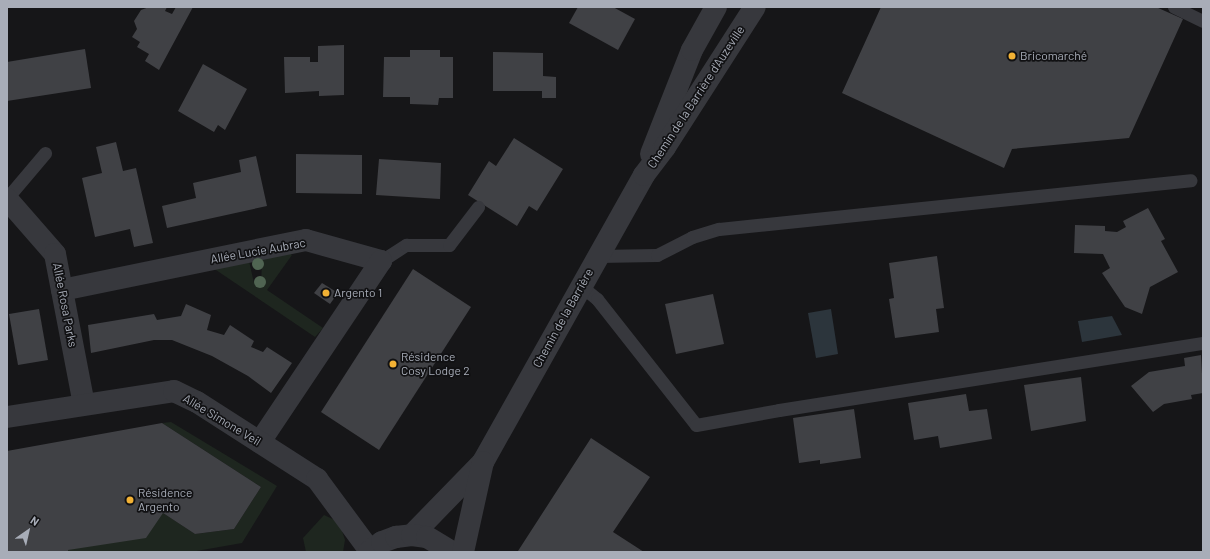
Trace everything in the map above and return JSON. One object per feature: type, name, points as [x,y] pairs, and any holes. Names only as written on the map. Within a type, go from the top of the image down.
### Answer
[{"type":"street","name":"Chemin de la Barrière d'Auzeville","points":[[644,175],[686,64],[716,7]]},
{"type":"street","name":"Chemin de la Barrière d'Auzeville","points":[[644,175],[665,147],[755,7]]},
{"type":"street","name":"Chemin de la Barrière","points":[[412,535],[483,462],[597,256],[644,175]]},
{"type":"street","name":"Allée Rosa Parks","points":[[7,198],[55,254],[84,404]]},
{"type":"street","name":"Allée Lucie Aubrac","points":[[62,290],[306,240],[381,261]]},
{"type":"street","points":[[260,442],[381,261]]},
{"type":"street","name":"Allée Simone Veil","points":[[7,417],[174,391],[197,402],[317,479],[369,552]]},
{"type":"street","name":"Chemin de la Barrière","points":[[463,552],[483,462]]},
{"type":"street","points":[[369,552],[382,542],[396,536],[412,535],[427,537],[452,552]]},
{"type":"lane","points":[[1174,7],[1203,21]]},
{"type":"lane","points":[[7,198],[45,154]]},
{"type":"lane","points":[[597,256],[657,255],[692,237],[719,229],[1190,180]]},
{"type":"lane","points":[[381,261],[406,245],[449,244],[478,207]]},
{"type":"lane","points":[[581,286],[597,299],[696,425],[779,410],[1203,343]]},
{"type":"shaded area","points":[[285,250],[292,255],[267,290],[323,328],[315,337],[213,268],[249,261],[254,283],[261,287],[262,258]]},
{"type":"shaded area","points":[[831,309],[838,354],[816,358],[808,313]]},
{"type":"shaded area","points":[[1112,316],[1122,335],[1082,342],[1078,321]]},
{"type":"shaded area","points":[[171,422],[277,486],[242,543],[191,552],[68,552],[68,550],[163,513],[195,534],[234,529],[261,487],[162,423]]},
{"type":"shaded area","points":[[324,515],[339,522],[345,540],[343,552],[306,552],[303,538]]},
{"type":"building","points":[[149,7],[167,7],[165,11],[172,14],[176,7],[193,7],[159,70],[145,61],[149,54],[137,47],[140,42],[132,37],[137,29],[134,21],[141,10]]},
{"type":"building","points":[[578,7],[613,7],[635,19],[618,50],[569,23]]},
{"type":"building","name":"Bricomarché","points":[[881,7],[1156,7],[1183,19],[1129,138],[1012,149],[1004,168],[842,93]]},
{"type":"building","points":[[344,45],[344,95],[319,96],[319,91],[285,93],[284,57],[310,57],[310,62],[318,62],[318,46]]},
{"type":"building","points":[[85,49],[91,88],[7,101],[7,62]]},
{"type":"building","points":[[410,50],[440,50],[440,57],[453,57],[453,98],[439,98],[438,105],[410,104],[410,97],[383,97],[384,57],[410,57]]},
{"type":"building","points":[[493,52],[543,53],[543,76],[556,77],[556,98],[542,98],[542,91],[493,91]]},
{"type":"building","points":[[203,64],[247,89],[225,130],[218,125],[214,132],[178,111]]},
{"type":"building","points":[[514,138],[563,169],[537,211],[529,206],[517,226],[468,195],[489,161],[496,166]]},
{"type":"building","points":[[116,142],[123,171],[136,168],[153,243],[134,247],[130,229],[95,237],[82,178],[102,173],[96,147]]},
{"type":"building","points":[[296,154],[362,155],[362,194],[296,193]]},
{"type":"building","points":[[256,156],[267,206],[167,228],[162,206],[196,198],[193,183],[241,172],[239,160]]},
{"type":"building","points":[[379,159],[441,163],[440,199],[376,195]]},
{"type":"building","points":[[1148,208],[1165,239],[1161,241],[1178,272],[1150,287],[1142,314],[1125,307],[1102,273],[1110,268],[1103,254],[1074,253],[1075,225],[1105,226],[1105,231],[1117,232],[1126,227],[1123,221]]},
{"type":"building","points":[[937,256],[944,308],[936,309],[939,332],[895,338],[889,299],[894,298],[889,263]]},
{"type":"building","name":"Résidence Cosy Lodge 2","points":[[413,269],[471,307],[379,450],[321,412]]},
{"type":"building","name":"Argento 1","points":[[322,283],[338,293],[330,304],[314,293]]},
{"type":"building","points":[[713,294],[724,344],[676,354],[665,304]]},
{"type":"building","points":[[186,304],[211,315],[207,330],[224,335],[230,325],[254,341],[251,347],[263,352],[267,347],[292,363],[271,393],[248,376],[212,356],[172,340],[154,340],[91,353],[88,325],[154,314],[157,320],[181,316]]},
{"type":"building","points":[[39,309],[48,360],[18,365],[9,314]]},
{"type":"building","points":[[1201,355],[1203,393],[1191,395],[1192,399],[1164,404],[1153,412],[1131,386],[1149,372],[1185,366],[1184,358]]},
{"type":"building","points":[[1081,377],[1086,421],[1031,431],[1024,385]]},
{"type":"building","points":[[966,394],[969,411],[987,409],[992,439],[940,448],[938,436],[914,440],[908,403]]},
{"type":"building","points":[[854,409],[861,458],[820,464],[820,460],[799,463],[793,418]]},
{"type":"building","name":"Résidence Argento","points":[[162,423],[261,487],[234,529],[195,534],[163,513],[146,538],[68,550],[68,552],[7,552],[7,451]]},
{"type":"building","points":[[591,438],[650,477],[613,532],[644,552],[519,552],[518,551]]},
{"type":"place","name":"Bricomarché","points":[[1012,56]]},
{"type":"place","name":"Argento 1","points":[[326,293]]},
{"type":"place","name":"Résidence Cosy Lodge 2","points":[[393,364]]},
{"type":"place","name":"Résidence Argento","points":[[130,500]]}]
